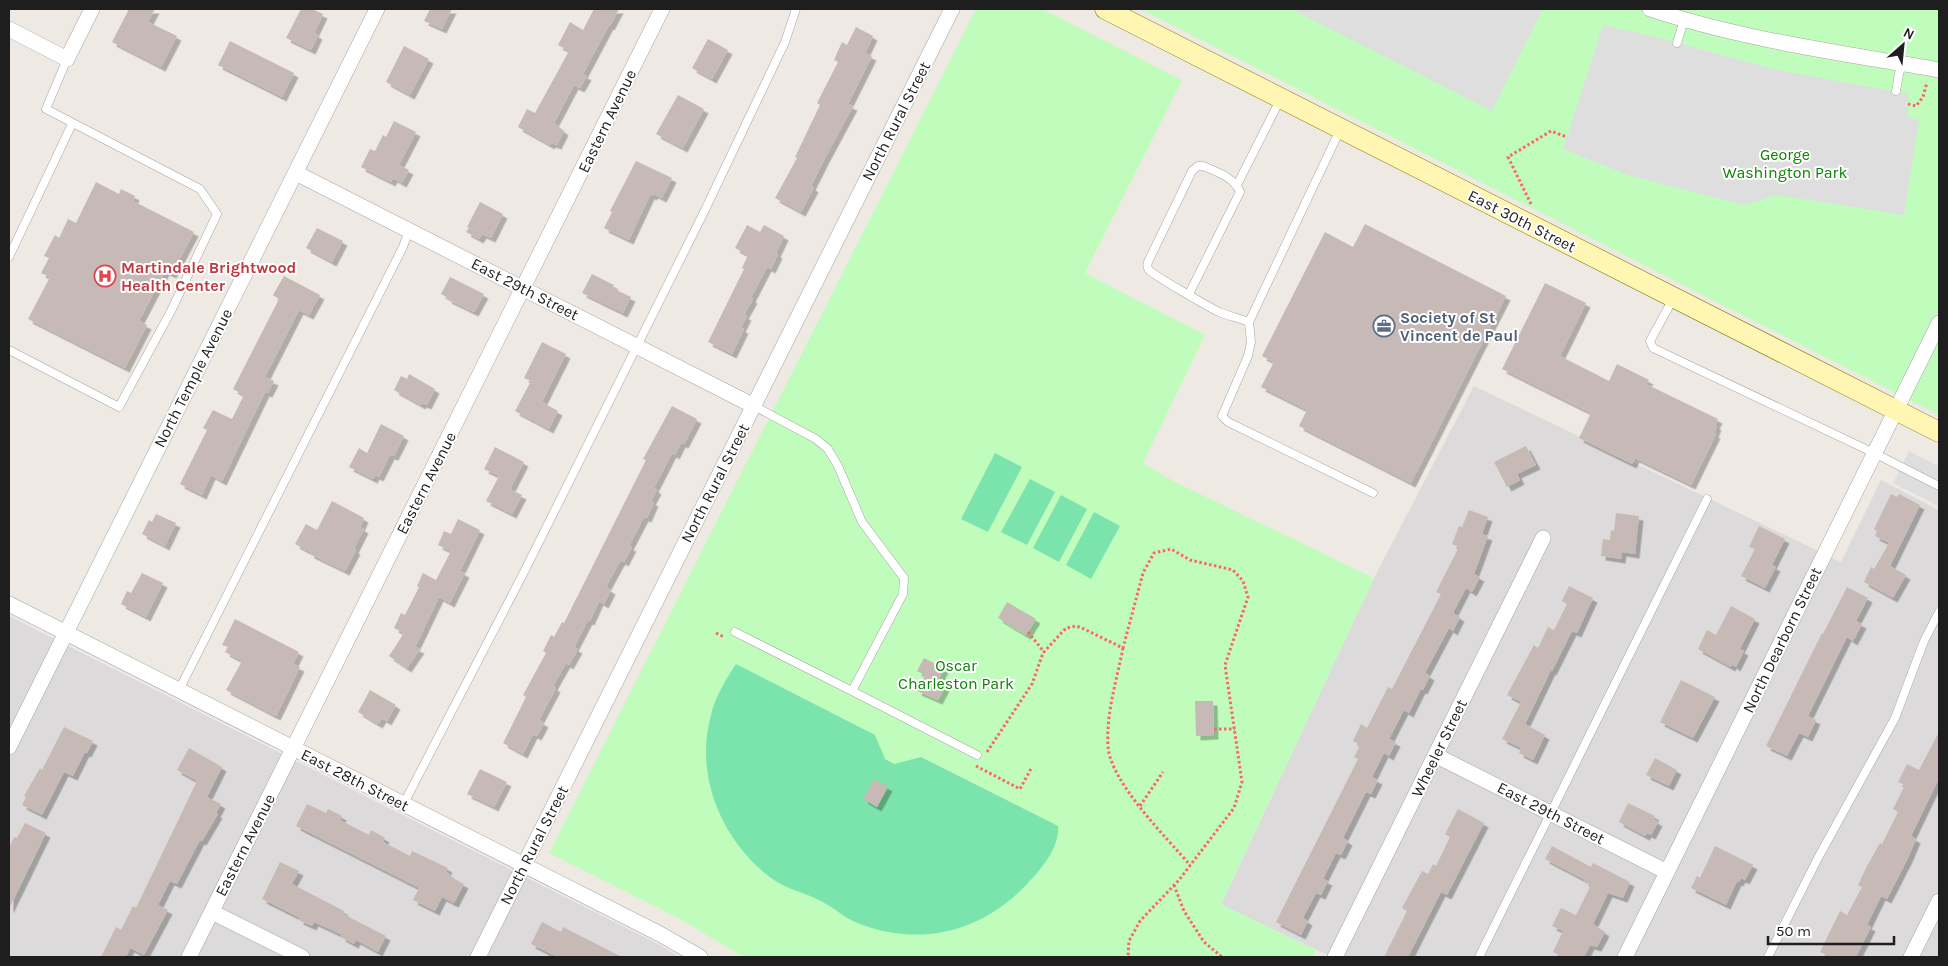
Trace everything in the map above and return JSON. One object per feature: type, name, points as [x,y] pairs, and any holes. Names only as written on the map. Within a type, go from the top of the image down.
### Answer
[{"type":"main road","name":"East 30th Street","points":[[1105,9],[1939,432]]},
{"type":"street","points":[[9,29],[67,59],[92,9]]},
{"type":"street","name":"North Temple Avenue","points":[[9,747],[377,9]]},
{"type":"street","name":"Eastern Avenue","points":[[189,957],[524,289],[662,9]]},
{"type":"street","name":"North Rural Street","points":[[478,957],[952,9]]},
{"type":"street","points":[[1650,9],[1686,14],[1768,40],[1934,69]]},
{"type":"street","name":"East 29th Street","points":[[296,173],[754,406]]},
{"type":"street","name":"North Dearborn Street","points":[[1625,957],[1939,323]]},
{"type":"street","name":"Wheeler Street","points":[[1335,957],[1542,538]]},
{"type":"street","name":"East 28th Street","points":[[9,604],[660,934],[700,957]]},
{"type":"street","name":"East 29th Street","points":[[1435,755],[1667,872]]},
{"type":"street","points":[[1911,957],[1938,907]]},
{"type":"street","points":[[212,912],[302,957]]},
{"type":"lane","points":[[404,805],[704,212],[785,42],[796,9]]},
{"type":"lane","points":[[1677,43],[1686,14]]},
{"type":"lane","points":[[9,350],[119,407],[171,312],[217,214],[200,189],[46,110],[67,59]]},
{"type":"lane","points":[[1896,91],[1901,63]]},
{"type":"lane","points":[[1237,185],[1281,98]]},
{"type":"lane","points":[[9,257],[72,124]]},
{"type":"lane","points":[[1340,128],[1249,322],[1251,342],[1248,356],[1222,416],[1228,422],[1373,494]]},
{"type":"lane","points":[[1189,294],[1240,192],[1237,185],[1230,179],[1203,166],[1198,166],[1192,171],[1147,267],[1150,271],[1189,294],[1220,312],[1249,322]]},
{"type":"lane","points":[[179,690],[390,273],[409,230]]},
{"type":"lane","points":[[1674,297],[1650,341],[1653,348],[1939,486]]},
{"type":"lane","points":[[754,406],[807,434],[828,449],[838,466],[862,522],[904,578],[903,594],[852,691]]},
{"type":"lane","points":[[1478,957],[1707,499]]},
{"type":"lane","points":[[1768,957],[1818,858],[1896,718],[1924,641],[1939,612]]},
{"type":"lane","points":[[735,632],[977,755]]},
{"type":"path","points":[[1908,104],[1916,106],[1923,97],[1934,69]]},
{"type":"path","points":[[1531,205],[1508,157],[1551,131],[1567,138]]},
{"type":"path","points":[[1128,957],[1129,941],[1140,921],[1174,886],[1234,808],[1242,782],[1225,665],[1248,597],[1244,581],[1233,570],[1190,560],[1171,549],[1154,553],[1144,574],[1123,648],[1111,706],[1108,748],[1115,770],[1140,806],[1190,865]]},
{"type":"path","points":[[977,767],[1032,684],[1044,652],[1066,628],[1076,626],[1123,648]]},
{"type":"path","points":[[1028,632],[1044,652]]},
{"type":"path","points":[[1214,729],[1235,729]]},
{"type":"path","points":[[1140,806],[1163,772]]},
{"type":"path","points":[[1174,886],[1184,912],[1204,942],[1222,957]]},
{"type":"shaded area","points":[[1291,9],[1543,9],[1492,111]]},
{"type":"shaded area","points":[[1603,25],[1664,39],[1773,69],[1908,94],[1908,117],[1919,120],[1904,215],[1776,195],[1744,205],[1628,175],[1563,149]]},
{"type":"shaded area","points":[[1474,386],[1841,562],[1881,480],[1939,510],[1939,957],[1332,957],[1221,905],[1374,578]]},
{"type":"shaded area","points":[[1909,451],[1939,466],[1939,506],[1893,483]]},
{"type":"shaded area","points":[[9,616],[658,944],[679,957],[9,957]]},
{"type":"green space","name":"Oscar Charleston Park","points":[[976,9],[1042,9],[1182,80],[1085,273],[1205,335],[1143,463],[1175,482],[1374,578],[1221,904],[1316,950],[1313,957],[743,957],[682,920],[549,853]]},
{"type":"green space","name":"George Washington Park","points":[[1140,9],[1939,9],[1939,415]]},
{"type":"green space","points":[[995,453],[1022,467],[988,532],[961,519]]},
{"type":"green space","points":[[1030,479],[1055,492],[1027,545],[1001,532]]},
{"type":"green space","points":[[1061,495],[1087,509],[1059,562],[1033,548]]},
{"type":"green space","points":[[1094,512],[1120,526],[1091,579],[1066,565]]},
{"type":"green space","points":[[736,664],[875,735],[885,759],[894,764],[921,757],[1058,826],[1058,834],[1053,850],[1038,872],[1009,901],[969,924],[947,931],[925,934],[902,934],[878,930],[855,922],[824,902],[777,882],[754,863],[726,826],[716,806],[710,784],[706,761],[711,715],[718,695]]},
{"type":"building","points":[[129,9],[155,9],[148,22],[177,36],[161,67],[112,42]]},
{"type":"building","points":[[301,9],[312,9],[323,14],[314,33],[318,35],[311,50],[286,38]]},
{"type":"building","points":[[430,9],[452,9],[442,29],[424,21]]},
{"type":"building","points":[[594,9],[619,9],[583,74],[587,76],[580,88],[574,85],[554,123],[564,131],[557,145],[551,143],[550,145],[518,127],[527,109],[535,113],[569,51],[558,45],[570,22],[583,30]]},
{"type":"building","points":[[856,27],[873,36],[865,53],[872,56],[848,104],[853,106],[811,186],[814,188],[801,212],[775,198],[797,158],[795,157],[820,105],[817,103],[838,62],[834,60],[842,42],[847,45]]},
{"type":"building","points":[[708,39],[728,50],[712,79],[692,68]]},
{"type":"building","points":[[230,41],[294,73],[282,97],[218,65]]},
{"type":"building","points":[[404,46],[429,59],[410,95],[386,82]]},
{"type":"building","points":[[678,95],[704,109],[683,148],[656,134]]},
{"type":"building","points":[[394,121],[416,132],[399,165],[409,170],[402,183],[393,178],[391,182],[361,167],[370,149],[375,151],[383,135],[386,137]]},
{"type":"building","points":[[636,161],[672,178],[662,198],[654,194],[650,195],[629,240],[604,228],[612,212],[610,211]]},
{"type":"building","name":"Martindale Brightwood Health Center","points":[[96,182],[119,194],[121,189],[135,196],[133,201],[194,232],[172,274],[165,271],[139,321],[147,325],[125,368],[28,319],[50,277],[41,273],[49,258],[44,256],[55,235],[59,238],[68,219],[76,223]]},
{"type":"building","points":[[480,202],[503,214],[491,238],[482,234],[479,239],[466,232]]},
{"type":"building","name":"Society of St Vincent de Paul","points":[[1365,224],[1506,296],[1411,483],[1299,426],[1307,410],[1261,387],[1274,362],[1262,356],[1325,232],[1353,247]]},
{"type":"building","points":[[747,225],[760,232],[764,225],[784,236],[771,269],[767,267],[751,298],[753,299],[744,315],[747,316],[741,328],[744,329],[732,354],[708,342],[744,269],[742,268],[748,255],[735,248]]},
{"type":"building","points":[[317,228],[343,241],[332,262],[306,248]]},
{"type":"building","points":[[592,274],[614,285],[612,288],[631,297],[623,313],[582,293]]},
{"type":"building","points":[[284,276],[320,295],[309,315],[299,310],[265,377],[274,381],[268,393],[265,392],[222,481],[211,475],[202,495],[180,484],[207,430],[203,428],[213,410],[232,419],[244,395],[233,389],[279,299],[273,295]]},
{"type":"building","points":[[450,277],[484,294],[474,312],[447,299],[441,294]]},
{"type":"building","points":[[1545,283],[1586,303],[1560,356],[1609,381],[1617,364],[1649,380],[1646,384],[1718,419],[1715,425],[1717,426],[1714,433],[1716,434],[1691,485],[1635,458],[1632,464],[1579,438],[1591,413],[1502,369]]},
{"type":"building","points":[[542,342],[566,354],[542,402],[558,411],[549,429],[515,411],[531,381],[524,378]]},
{"type":"building","points":[[409,374],[435,389],[427,405],[422,403],[421,405],[394,390],[401,376],[407,379]]},
{"type":"building","points":[[672,406],[697,419],[684,444],[681,443],[675,455],[672,453],[654,488],[657,490],[651,501],[654,502],[647,518],[644,517],[629,546],[632,547],[624,562],[621,560],[606,587],[611,590],[604,604],[599,601],[590,621],[588,620],[574,647],[578,649],[569,665],[566,663],[553,686],[556,688],[539,720],[544,723],[537,736],[533,734],[523,754],[503,743],[526,697],[523,695],[546,653],[543,651],[551,635],[554,637],[562,622],[564,623],[646,460],[643,459]]},
{"type":"building","points":[[381,424],[404,436],[394,456],[390,455],[379,477],[375,475],[373,479],[349,467],[359,448],[367,453]]},
{"type":"building","points":[[1526,446],[1536,465],[1517,474],[1520,480],[1507,487],[1494,462]]},
{"type":"building","points":[[495,447],[524,462],[510,489],[522,495],[512,514],[486,501],[499,476],[484,469]]},
{"type":"building","points":[[1891,494],[1897,497],[1899,494],[1920,505],[1890,566],[1906,575],[1893,598],[1864,582],[1871,567],[1874,569],[1889,543],[1875,536],[1877,531],[1874,529]]},
{"type":"building","points":[[332,501],[364,518],[360,527],[364,529],[345,571],[310,554],[310,552],[295,544],[306,524],[317,530]]},
{"type":"building","points":[[1469,510],[1488,517],[1482,534],[1488,536],[1474,574],[1480,577],[1472,592],[1466,588],[1453,613],[1460,617],[1453,631],[1449,628],[1425,673],[1430,676],[1423,690],[1421,689],[1409,713],[1404,710],[1389,739],[1396,742],[1389,756],[1384,753],[1372,777],[1378,780],[1371,794],[1366,792],[1343,838],[1348,841],[1341,855],[1336,853],[1323,879],[1328,881],[1321,895],[1316,893],[1303,918],[1308,921],[1301,935],[1276,922],[1358,759],[1354,757],[1360,745],[1353,741],[1361,724],[1367,728],[1388,687],[1392,689],[1441,594],[1436,592],[1459,547],[1452,544],[1459,526],[1462,527]]},
{"type":"building","points":[[1616,513],[1639,516],[1635,554],[1622,552],[1621,559],[1601,556],[1603,539],[1610,540],[1611,530],[1614,531]]},
{"type":"building","points":[[156,514],[176,523],[165,546],[142,534],[149,520],[152,522]]},
{"type":"building","points":[[458,519],[480,530],[460,571],[465,573],[450,603],[439,597],[415,647],[420,649],[407,668],[389,656],[404,633],[394,628],[401,613],[405,615],[419,587],[417,586],[423,573],[436,580],[451,551],[438,545],[444,531],[451,534]]},
{"type":"building","points":[[1759,526],[1785,539],[1772,565],[1776,567],[1765,588],[1741,576],[1755,549],[1749,547]]},
{"type":"building","points":[[142,573],[163,583],[146,617],[121,604],[127,591],[131,593]]},
{"type":"building","points":[[1569,586],[1593,598],[1577,633],[1572,631],[1525,724],[1545,735],[1533,760],[1519,753],[1521,748],[1502,739],[1521,702],[1507,695],[1534,645],[1538,648],[1548,627],[1554,630],[1567,604],[1562,601]]},
{"type":"building","points":[[1847,587],[1868,598],[1856,621],[1862,624],[1853,641],[1847,637],[1808,716],[1816,720],[1808,737],[1799,733],[1787,756],[1766,746]]},
{"type":"building","points":[[1007,602],[1036,619],[1026,635],[998,618]]},
{"type":"building","points":[[1731,606],[1755,619],[1740,649],[1744,651],[1736,667],[1732,664],[1731,667],[1698,649],[1707,630],[1716,635]]},
{"type":"building","points":[[235,619],[299,652],[293,664],[300,667],[276,716],[226,690],[242,661],[225,652],[228,647],[222,645]]},
{"type":"building","points":[[924,658],[944,668],[937,683],[945,687],[938,700],[917,691],[925,675],[917,671]]},
{"type":"building","points":[[1681,680],[1715,697],[1693,738],[1660,722]]},
{"type":"building","points":[[370,690],[396,705],[387,721],[382,718],[378,724],[358,712]]},
{"type":"building","points":[[1195,701],[1213,701],[1214,735],[1196,736]]},
{"type":"building","points":[[64,727],[93,741],[73,776],[64,772],[42,815],[22,805],[26,797],[24,796],[40,768],[42,770]]},
{"type":"building","points":[[1939,732],[1939,778],[1911,836],[1916,839],[1908,858],[1887,899],[1881,896],[1867,925],[1871,927],[1856,957],[1831,957],[1820,952],[1840,911],[1847,915],[1862,887],[1858,885],[1866,868],[1880,843],[1882,844],[1898,812],[1893,809],[1905,785],[1898,782],[1907,764],[1919,770]]},
{"type":"building","points":[[189,748],[222,767],[207,797],[221,804],[216,813],[218,814],[202,841],[200,840],[177,884],[170,881],[158,905],[168,910],[144,955],[130,948],[126,957],[101,957],[116,927],[121,930],[133,906],[136,908],[197,781],[177,770]]},
{"type":"building","points":[[1655,758],[1677,770],[1669,786],[1646,775]]},
{"type":"building","points":[[480,769],[507,782],[494,807],[467,794]]},
{"type":"building","points":[[874,779],[888,787],[877,807],[863,799]]},
{"type":"building","points":[[1628,803],[1655,816],[1653,819],[1658,822],[1651,835],[1647,833],[1645,836],[1619,822]]},
{"type":"building","points":[[307,804],[326,813],[328,809],[342,816],[340,820],[369,835],[371,830],[385,838],[383,842],[410,856],[412,851],[448,868],[446,872],[450,874],[449,876],[464,884],[454,903],[442,897],[435,911],[413,900],[419,888],[296,826]]},
{"type":"building","points":[[1458,809],[1484,823],[1447,895],[1441,892],[1408,957],[1384,957],[1407,911],[1402,908],[1422,871],[1428,874],[1433,864],[1436,866],[1450,837],[1445,834]]},
{"type":"building","points":[[25,823],[46,833],[9,909],[9,848],[14,837],[17,838]]},
{"type":"building","points":[[1552,846],[1591,867],[1593,863],[1630,882],[1623,898],[1608,893],[1593,924],[1605,932],[1597,947],[1590,945],[1584,957],[1562,957],[1553,952],[1563,931],[1552,926],[1561,908],[1576,915],[1591,885],[1545,859]]},
{"type":"building","points":[[1715,846],[1753,865],[1745,880],[1741,878],[1739,882],[1737,881],[1726,905],[1691,888],[1697,876],[1700,878]]},
{"type":"building","points":[[280,862],[299,871],[292,884],[344,911],[343,914],[386,936],[378,952],[356,940],[354,944],[341,937],[342,935],[314,922],[312,926],[262,899]]},
{"type":"building","points":[[542,922],[561,932],[563,927],[622,957],[557,957],[531,944]]},
{"type":"place","name":"Martindale Brightwood Health Center","points":[[105,276]]},
{"type":"place","name":"Society of St Vincent de Paul","points":[[1384,326]]}]
